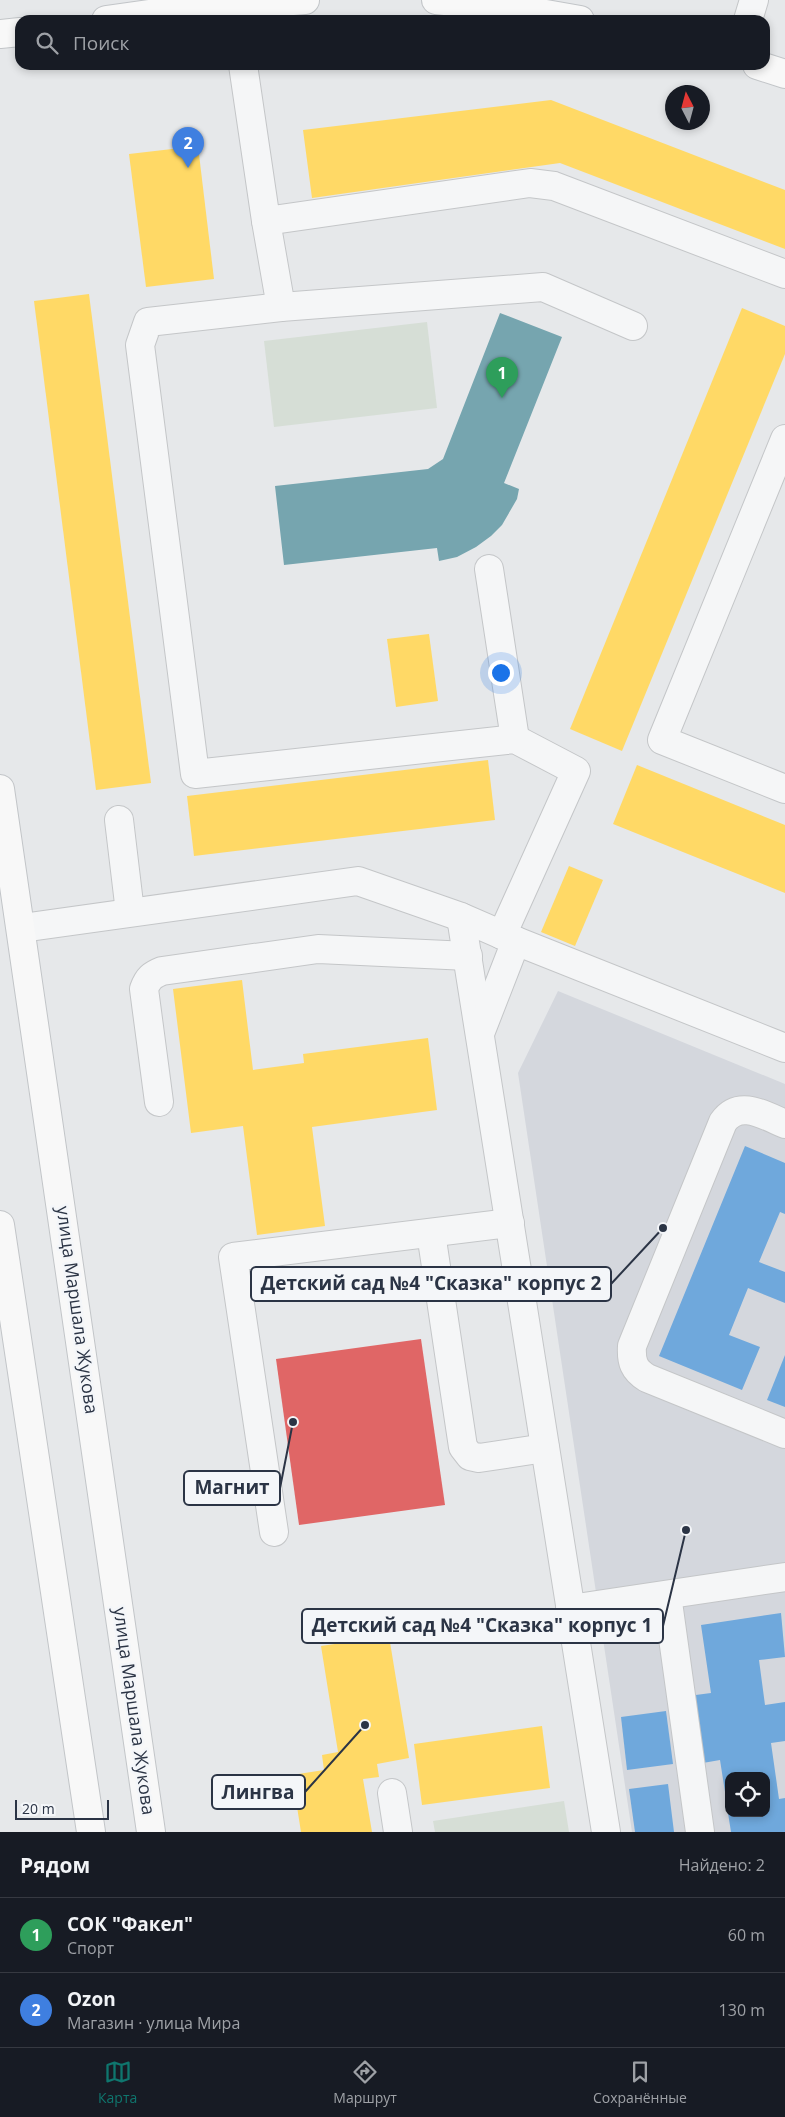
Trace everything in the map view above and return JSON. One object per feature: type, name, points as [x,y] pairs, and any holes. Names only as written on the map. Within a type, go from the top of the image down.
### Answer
[{"type":"main road","points":[[199,15],[236,13],[305,0]]},
{"type":"main road","points":[[436,0],[517,9],[551,15]]},
{"type":"main road","points":[[0,34],[15,32]]},
{"type":"main road","points":[[770,69],[785,74]]},
{"type":"main road","name":"улица Маршала Жукова","points":[[0,788],[2,818],[22,928],[151,1832]]},
{"type":"main road","points":[[0,1225],[92,1832]]},
{"type":"lane","points":[[750,15],[754,0]]},
{"type":"lane","points":[[244,70],[280,308]]},
{"type":"lane","points":[[266,221],[530,183],[554,186],[785,274]]},
{"type":"lane","points":[[480,1032],[508,938],[576,771],[515,739],[195,774],[140,345],[148,322],[280,308],[543,287],[633,326]]},
{"type":"lane","points":[[785,439],[662,740],[785,789]]},
{"type":"lane","points":[[490,569],[515,739]]},
{"type":"lane","points":[[119,820],[130,912]]},
{"type":"lane","points":[[22,928],[358,881],[461,917],[508,938],[785,1048]]},
{"type":"lane","points":[[461,917],[606,1832]]},
{"type":"lane","points":[[159,1102],[144,989],[147,980],[153,974],[162,971],[318,949],[468,956]]},
{"type":"lane","points":[[785,1124],[747,1110],[737,1110],[728,1115],[723,1122],[632,1346],[631,1360],[637,1372],[647,1378],[785,1434]]},
{"type":"lane","points":[[274,1532],[233,1257],[510,1223]]},
{"type":"lane","points":[[431,1233],[463,1447],[470,1456],[479,1458],[545,1448]]},
{"type":"lane","points":[[570,1609],[785,1577]]},
{"type":"lane","points":[[667,1595],[700,1832]]},
{"type":"lane","points":[[392,1793],[398,1832]]},
{"type":"shaded area","points":[[427,322],[437,408],[274,427],[264,341]]},
{"type":"shaded area","points":[[558,991],[785,1084],[785,1832],[632,1832],[518,1073]]},
{"type":"shaded area","points":[[564,1801],[569,1832],[435,1832],[433,1821]]},
{"type":"building: Жильё","points":[[551,100],[785,190],[785,249],[560,163],[312,198],[303,130]]},
{"type":"building: Жильё","points":[[198,146],[214,279],[146,287],[129,154]]},
{"type":"building: Жильё","points":[[89,294],[151,783],[96,790],[34,301]]},
{"type":"building: Жильё","points":[[742,308],[785,326],[785,354],[622,751],[570,729]]},
{"type":"building: Жильё","points":[[429,634],[438,701],[396,707],[387,639]]},
{"type":"building: Жильё","points":[[488,760],[495,820],[194,856],[187,796]]},
{"type":"building: Жильё","points":[[637,765],[785,825],[785,893],[613,824]]},
{"type":"building: Жильё","points":[[569,866],[603,880],[575,946],[541,932]]},
{"type":"building: Жильё","points":[[242,980],[253,1070],[304,1063],[303,1054],[428,1038],[437,1110],[312,1127],[325,1226],[257,1235],[243,1126],[191,1133],[173,989]]},
{"type":"building: Жильё","points":[[389,1636],[409,1758],[377,1764],[379,1777],[363,1779],[372,1832],[301,1832],[292,1775],[324,1770],[322,1755],[338,1752],[321,1646]]},
{"type":"building: Жильё","points":[[542,1726],[550,1788],[422,1805],[414,1744]]},
{"type":"building: Торговля","points":[[421,1339],[445,1505],[299,1525],[276,1359]]},
{"type":"building: Школы","points":[[745,1146],[785,1163],[785,1214],[780,1212],[759,1262],[785,1272],[785,1303],[748,1288],[729,1335],[760,1347],[742,1390],[659,1356]]},
{"type":"building: Школы","points":[[785,1355],[785,1407],[767,1400]]},
{"type":"building: Школы","points":[[781,1613],[785,1657],[759,1660],[765,1705],[785,1702],[785,1741],[771,1743],[779,1799],[785,1798],[785,1832],[731,1832],[729,1817],[770,1817],[770,1772],[725,1772],[725,1792],[720,1760],[697,1764],[688,1696],[711,1693],[701,1625]]},
{"type":"building: Школы","points":[[666,1711],[673,1764],[627,1770],[621,1717]]},
{"type":"building: Школы","points":[[668,1784],[674,1832],[635,1832],[629,1789]]},
{"type":"building: Учреждения","points":[[500,313],[562,337],[504,483],[519,489],[517,499],[502,525],[476,547],[457,557],[439,561],[437,548],[284,565],[275,486],[428,469],[443,459]]},
{"type":"place","name":"Ozon","points":[[188,168]]},
{"type":"place","name":"СОК \"Факел\"","points":[[502,398]]},
{"type":"place","name":"Детский сад №4 \"Сказка\" корпус 2","points":[[663,1228]]},
{"type":"place","name":"Магнит","points":[[293,1422]]},
{"type":"place","name":"Детский сад №4 \"Сказка\" корпус 1","points":[[686,1530]]},
{"type":"place","name":"Лингва","points":[[365,1725]]}]
